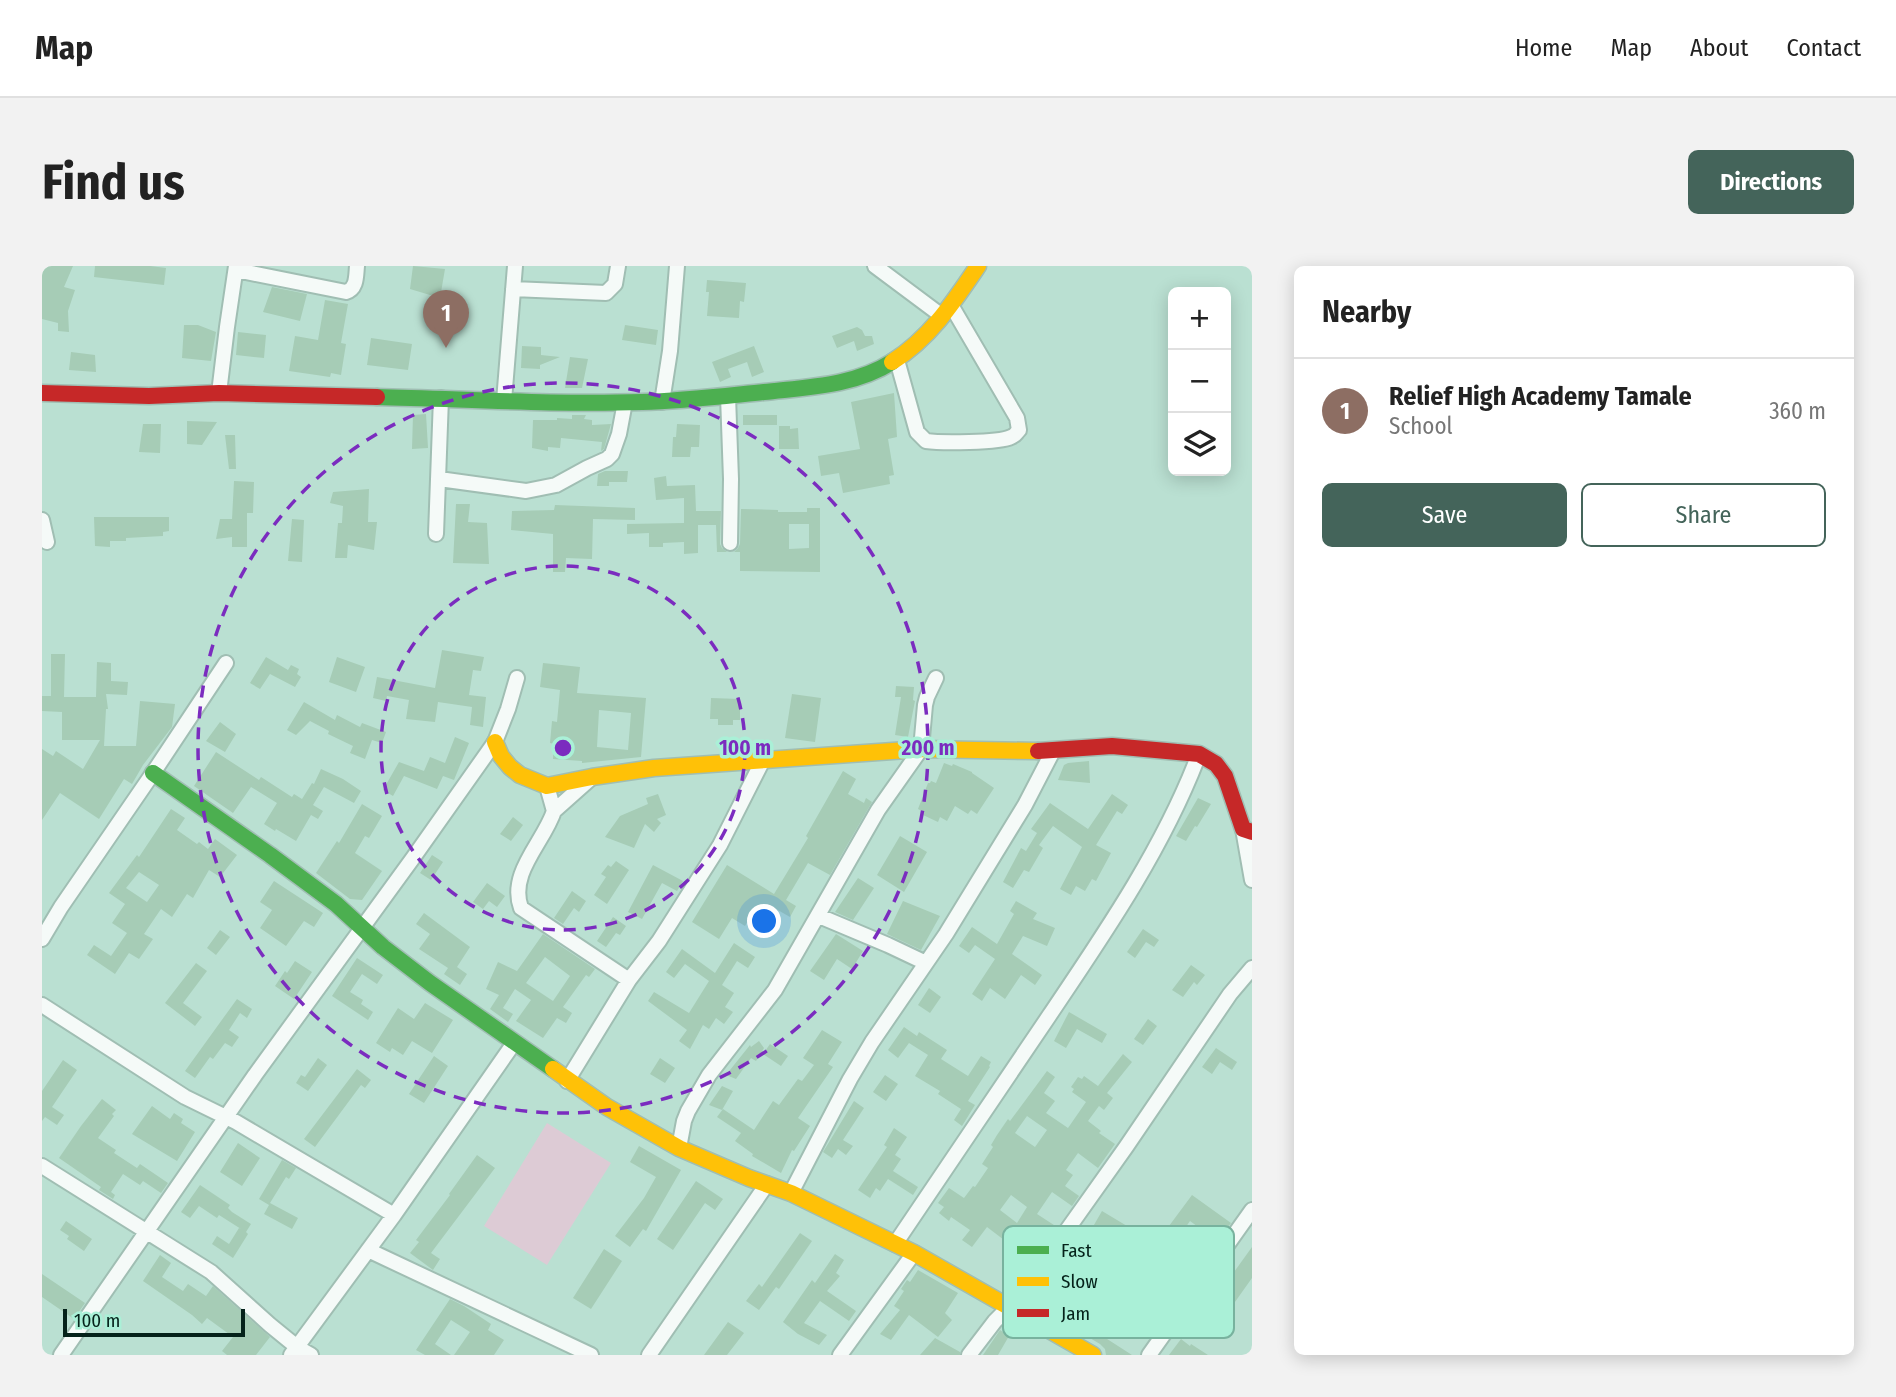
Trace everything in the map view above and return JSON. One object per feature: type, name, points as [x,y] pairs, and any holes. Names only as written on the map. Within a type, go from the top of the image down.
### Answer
[{"type":"street","points":[[219,393],[236,268],[346,292],[354,287],[357,266]]},
{"type":"street","points":[[503,401],[515,266]]},
{"type":"street","points":[[513,289],[607,293],[615,284],[618,266]]},
{"type":"street","points":[[662,402],[670,351],[677,266]]},
{"type":"street","points":[[875,266],[947,311],[1017,418],[1019,430],[1014,436],[1004,440],[926,441],[917,432],[897,360]]},
{"type":"street","points":[[42,393],[149,396],[219,393],[503,401],[662,402],[850,381],[878,371],[919,343],[947,311],[978,266]]},
{"type":"street","points":[[728,396],[730,543]]},
{"type":"street","points":[[436,534],[441,398]]},
{"type":"street","points":[[439,480],[526,491],[556,485],[612,454],[620,434],[625,402]]},
{"type":"street","points":[[42,520],[47,542]]},
{"type":"street","points":[[42,939],[46,922],[153,773],[226,663]]},
{"type":"street","points":[[61,1355],[182,1177],[495,742],[517,678]]},
{"type":"street","points":[[679,1148],[684,1121],[700,1089],[775,990],[878,810],[921,750],[925,705],[936,678]]},
{"type":"street","points":[[495,742],[510,767],[520,775],[547,786],[654,768],[921,750],[1053,751],[1112,746],[1199,754],[1216,764],[1226,776],[1248,831],[1252,880]]},
{"type":"street","points":[[791,1193],[850,1079],[946,934],[1025,805],[1053,751]]},
{"type":"street","points":[[895,1244],[1138,878],[1185,792],[1199,754]]},
{"type":"street","points":[[567,1081],[629,980],[659,941],[720,845],[763,760]]},
{"type":"street","points":[[153,773],[336,904],[402,961],[607,1107],[679,1148],[791,1193],[914,1253],[1003,1304]]},
{"type":"street","points":[[554,811],[592,777]]},
{"type":"street","points":[[547,786],[554,811],[519,882],[518,899],[521,908],[629,980]]},
{"type":"street","points":[[819,916],[926,964]]},
{"type":"street","points":[[1068,1226],[1126,1147],[1230,994],[1252,968]]},
{"type":"street","points":[[42,1005],[185,1097],[225,1117],[394,1215]]},
{"type":"street","points":[[294,1351],[394,1215],[514,1043]]},
{"type":"street","points":[[42,1166],[211,1272],[294,1351],[311,1355]]},
{"type":"street","points":[[649,1355],[767,1184]]},
{"type":"street","points":[[1234,1235],[1252,1210]]},
{"type":"street","points":[[368,1250],[591,1355]]},
{"type":"street","points":[[840,1355],[914,1253]]},
{"type":"street","points":[[969,1355],[1003,1313]]},
{"type":"street","points":[[1063,1338],[1093,1355]]},
{"type":"street","points":[[1149,1355],[1161,1338]]},
{"type":"shaded area","points":[[547,1123],[611,1163],[547,1265],[484,1226]]},
{"type":"building","points":[[42,266],[73,266],[64,287],[75,290],[68,311],[69,332],[58,331],[58,323],[42,319]]},
{"type":"building","points":[[95,266],[166,268],[164,285],[94,277]]},
{"type":"building","points":[[413,266],[445,269],[440,298],[410,289]]},
{"type":"building","points":[[707,280],[746,283],[744,302],[740,301],[739,318],[707,316]]},
{"type":"building","points":[[272,287],[307,294],[300,321],[263,312]]},
{"type":"building","points":[[325,300],[348,304],[341,343],[346,344],[341,375],[331,373],[330,377],[289,371],[295,336],[318,340]]},
{"type":"building","points":[[184,325],[198,325],[216,332],[211,361],[182,358]]},
{"type":"building","points":[[625,325],[658,330],[656,345],[622,340]]},
{"type":"building","points":[[857,327],[865,336],[872,336],[874,344],[857,351],[854,341],[837,348],[832,336]]},
{"type":"building","points":[[238,332],[266,335],[264,358],[236,355]]},
{"type":"building","points":[[371,338],[412,344],[408,370],[367,365]]},
{"type":"building","points":[[522,346],[541,347],[541,355],[560,357],[540,365],[540,369],[521,368]]},
{"type":"building","points":[[754,346],[764,372],[752,377],[747,362],[728,369],[731,377],[720,382],[712,362]]},
{"type":"building","points":[[71,352],[95,355],[96,372],[69,370]]},
{"type":"building","points":[[570,357],[588,359],[582,388],[565,388]]},
{"type":"building","points":[[894,393],[897,437],[888,439],[894,475],[889,476],[890,484],[843,493],[839,473],[821,476],[818,456],[860,449],[851,402]]},
{"type":"building","points":[[426,414],[428,448],[412,449],[413,415]]},
{"type":"building","points":[[572,415],[586,415],[584,419],[592,420],[592,425],[611,424],[604,449],[601,451],[602,442],[561,438],[560,448],[548,447],[548,451],[532,448],[533,420],[572,419]]},
{"type":"building","points":[[743,415],[777,415],[777,425],[743,425]]},
{"type":"building","points":[[187,421],[217,422],[202,445],[187,444]]},
{"type":"building","points":[[143,424],[161,424],[160,453],[139,452]]},
{"type":"building","points":[[677,424],[700,425],[699,447],[691,447],[690,457],[672,457]]},
{"type":"building","points":[[779,426],[798,428],[799,449],[779,449]]},
{"type":"building","points":[[225,435],[235,435],[236,469],[229,469]]},
{"type":"building","points":[[605,471],[628,471],[627,482],[609,482],[609,486],[597,486],[598,474]]},
{"type":"building","points":[[666,476],[667,486],[695,485],[696,511],[721,511],[720,544],[727,552],[717,552],[716,525],[698,525],[698,553],[684,554],[684,542],[649,547],[649,533],[627,534],[627,524],[684,523],[684,498],[656,500],[654,478]]},
{"type":"building","points":[[234,481],[254,482],[253,513],[247,513],[247,547],[232,547],[232,537],[216,539],[220,519],[232,519]]},
{"type":"building","points":[[369,489],[368,522],[377,522],[374,550],[348,545],[347,558],[335,558],[338,523],[342,523],[343,506],[330,503],[333,492]]},
{"type":"building","points":[[456,504],[470,504],[468,522],[487,523],[489,564],[453,563]]},
{"type":"building","points":[[555,505],[635,508],[635,520],[593,519],[592,559],[566,558],[565,572],[553,572],[553,534],[511,530],[512,511],[554,510]]},
{"type":"building","points":[[807,508],[820,508],[820,572],[740,571],[740,552],[734,552],[740,544],[741,509],[807,512]],"holes":[[[789,524],[809,524],[809,548],[789,549]]]},
{"type":"building","points":[[94,517],[169,517],[169,531],[163,532],[163,536],[110,541],[110,547],[95,546]]},
{"type":"building","points":[[292,519],[304,520],[302,562],[288,561]]},
{"type":"building","points":[[442,650],[484,657],[481,671],[473,670],[469,695],[486,697],[483,727],[470,725],[472,707],[438,702],[435,722],[406,719],[409,700],[387,696],[386,701],[373,698],[377,677],[435,688]]},
{"type":"building","points":[[51,654],[65,654],[64,697],[96,697],[97,662],[111,663],[111,681],[128,682],[127,695],[106,694],[108,709],[104,746],[136,746],[140,701],[175,704],[172,727],[132,784],[124,779],[99,819],[60,793],[42,820],[42,749],[53,756],[56,751],[83,769],[100,740],[62,740],[62,712],[42,711],[42,696],[51,696]]},
{"type":"building","points":[[266,657],[288,670],[291,665],[299,669],[297,674],[301,677],[295,687],[270,674],[260,689],[250,683]]},
{"type":"building","points":[[337,657],[365,667],[356,692],[329,682]]},
{"type":"building","points":[[543,663],[580,667],[577,693],[646,698],[641,757],[582,763],[553,759],[554,744],[550,743],[552,721],[557,722],[560,690],[540,687]],"holes":[[[599,710],[631,713],[628,750],[597,747]]]},
{"type":"building","points":[[896,686],[914,687],[915,701],[908,737],[895,735],[901,697],[895,697]]},
{"type":"building","points":[[792,694],[821,698],[815,742],[785,738]]},
{"type":"building","points":[[711,698],[740,699],[740,720],[733,720],[733,725],[718,725],[718,719],[710,719]]},
{"type":"building","points":[[304,702],[335,720],[337,715],[360,727],[362,723],[386,732],[382,743],[372,740],[365,759],[350,753],[353,746],[328,734],[329,731],[310,721],[296,735],[287,730]]},
{"type":"building","points":[[220,722],[236,734],[225,752],[206,741]]},
{"type":"building","points":[[455,737],[469,743],[454,780],[443,776],[437,789],[404,776],[393,796],[383,790],[399,762],[424,771],[430,757],[445,763]]},
{"type":"building","points":[[216,752],[259,780],[261,777],[292,797],[294,794],[302,799],[312,783],[314,784],[321,769],[361,791],[354,803],[324,787],[313,805],[323,811],[318,819],[311,815],[296,841],[264,824],[277,803],[251,787],[233,813],[194,786]]},
{"type":"building","points":[[1089,761],[1090,783],[1058,780],[1064,765]]},
{"type":"building","points":[[944,763],[972,772],[994,788],[977,814],[971,810],[968,814],[955,806],[947,821],[940,817],[938,822],[923,815],[924,812],[918,809],[928,783],[936,783]]},
{"type":"building","points":[[843,771],[856,779],[848,794],[864,803],[866,798],[872,802],[830,875],[808,863],[786,900],[796,906],[790,917],[776,909],[767,926],[750,917],[745,926],[732,918],[719,939],[692,922],[727,865],[774,894],[808,838],[806,836]]},
{"type":"building","points":[[658,794],[666,815],[657,819],[661,823],[654,832],[645,824],[634,848],[605,837],[620,816],[648,804],[646,798]]},
{"type":"building","points":[[1112,794],[1128,805],[1122,814],[1117,811],[1096,845],[1111,853],[1096,881],[1092,879],[1085,891],[1076,886],[1071,895],[1060,889],[1082,847],[1053,826],[1039,845],[1043,848],[1029,872],[1024,870],[1013,888],[1003,882],[1021,848],[1026,851],[1037,833],[1031,829],[1050,803],[1088,829]]},
{"type":"building","points":[[1198,798],[1211,804],[1186,841],[1176,836]]},
{"type":"building","points":[[362,804],[382,816],[369,838],[365,836],[355,853],[382,871],[362,900],[350,899],[316,873],[337,841],[339,843]]},
{"type":"building","points":[[171,809],[185,818],[177,830],[197,844],[199,842],[208,849],[215,839],[237,855],[220,877],[209,870],[193,898],[187,894],[172,917],[161,909],[144,934],[153,939],[139,959],[129,953],[115,974],[87,955],[94,945],[111,956],[127,933],[112,923],[125,904],[109,893],[137,855],[139,857]],"holes":[[[139,872],[159,885],[147,902],[126,888]]]},
{"type":"building","points":[[513,817],[523,825],[511,841],[500,834]]},
{"type":"building","points":[[900,836],[927,852],[904,892],[877,875]]},
{"type":"building","points":[[432,855],[443,862],[431,880],[420,873]]},
{"type":"building","points":[[616,861],[629,870],[607,904],[594,895],[606,877],[601,874],[608,865],[611,867]]},
{"type":"building","points":[[653,865],[683,881],[677,891],[662,883],[642,919],[628,912]]},
{"type":"building","points":[[858,878],[874,888],[853,920],[835,912]]},
{"type":"building","points":[[274,881],[323,913],[314,927],[304,921],[286,946],[260,928],[272,910],[260,902]]},
{"type":"building","points":[[487,883],[505,896],[497,907],[489,901],[483,909],[473,902]]},
{"type":"building","points":[[572,891],[586,901],[579,912],[574,908],[563,924],[554,918]]},
{"type":"building","points":[[903,901],[940,916],[921,950],[887,934]]},
{"type":"building","points":[[1016,901],[1037,913],[1033,919],[1055,928],[1047,946],[1023,936],[1012,954],[1042,975],[1035,985],[1021,975],[1005,999],[990,988],[982,1001],[972,994],[995,959],[975,945],[969,953],[959,946],[972,927],[997,944],[1014,914],[1010,911]]},
{"type":"building","points":[[424,913],[470,947],[457,967],[467,974],[460,985],[444,974],[448,968],[419,949],[430,934],[416,924]]},
{"type":"building","points":[[613,917],[626,926],[620,935],[616,933],[606,947],[597,941]]},
{"type":"building","points":[[1143,929],[1159,940],[1154,947],[1146,942],[1135,958],[1127,952]]},
{"type":"building","points":[[220,930],[230,937],[216,955],[207,948]]},
{"type":"building","points":[[543,934],[595,969],[589,977],[586,975],[563,1007],[572,1013],[566,1023],[557,1018],[543,1038],[516,1021],[531,1000],[515,989],[503,1008],[513,1014],[508,1022],[490,1009],[499,995],[486,989],[498,962],[517,971]],"holes":[[[545,957],[570,976],[553,1001],[526,983]]]},
{"type":"building","points":[[836,934],[863,951],[852,969],[837,959],[824,980],[810,971]]},
{"type":"building","points":[[734,943],[755,957],[748,968],[737,961],[722,985],[734,993],[725,1007],[733,1012],[724,1024],[716,1018],[709,1029],[703,1025],[690,1049],[679,1041],[687,1030],[648,1001],[654,992],[689,1013],[709,981],[685,964],[674,978],[666,972],[682,949],[715,973]]},
{"type":"building","points":[[357,958],[383,975],[377,984],[362,974],[350,992],[363,1000],[361,1004],[373,1012],[368,1020],[332,996]]},
{"type":"building","points":[[295,961],[312,972],[294,999],[275,986]]},
{"type":"building","points":[[196,963],[207,971],[183,1003],[202,1017],[195,1026],[165,1003]]},
{"type":"building","points":[[1191,965],[1205,975],[1197,985],[1194,982],[1183,997],[1172,990]]},
{"type":"building","points":[[929,988],[941,997],[930,1013],[918,1005]]},
{"type":"building","points":[[237,999],[252,1009],[247,1018],[240,1013],[229,1030],[239,1037],[232,1047],[225,1043],[213,1059],[210,1057],[195,1078],[185,1071]]},
{"type":"building","points":[[425,1003],[453,1020],[432,1053],[412,1041],[403,1055],[392,1048],[390,1052],[376,1043],[398,1008],[414,1019]]},
{"type":"building","points":[[1069,1012],[1107,1034],[1102,1043],[1077,1029],[1066,1048],[1054,1041]]},
{"type":"building","points":[[1148,1019],[1157,1026],[1143,1045],[1134,1039]]},
{"type":"building","points":[[904,1027],[917,1036],[919,1032],[947,1050],[941,1059],[968,1076],[981,1056],[991,1062],[968,1101],[975,1105],[962,1126],[954,1120],[961,1109],[938,1094],[940,1091],[915,1076],[928,1055],[909,1043],[898,1058],[888,1050]]},
{"type":"building","points":[[822,1030],[842,1042],[828,1064],[833,1067],[798,1118],[810,1126],[794,1151],[792,1150],[781,1173],[752,1156],[753,1154],[735,1141],[741,1133],[717,1117],[723,1109],[754,1130],[773,1101],[779,1105],[798,1079],[802,1081],[814,1065],[803,1058]]},
{"type":"building","points":[[759,1041],[764,1048],[756,1061],[751,1058],[736,1079],[726,1075],[750,1045],[751,1047]]},
{"type":"building","points":[[770,1044],[788,1056],[781,1066],[763,1054]]},
{"type":"building","points":[[1216,1048],[1237,1062],[1232,1070],[1220,1062],[1212,1074],[1202,1067]]},
{"type":"building","points":[[1123,1054],[1132,1062],[1107,1093],[1113,1098],[1104,1110],[1099,1106],[1088,1121],[1115,1144],[1098,1168],[1078,1153],[1066,1170],[1073,1175],[1065,1186],[1079,1196],[1072,1206],[1052,1192],[1037,1214],[1055,1226],[1003,1226],[1003,1239],[987,1227],[972,1247],[962,1240],[970,1230],[951,1217],[949,1221],[939,1213],[944,1207],[938,1203],[949,1188],[964,1198],[973,1186],[975,1187],[988,1168],[982,1164],[997,1135],[1047,1071],[1055,1077],[1044,1093],[1055,1101],[1046,1113],[1068,1128],[1086,1102],[1072,1092],[1074,1089],[1071,1087],[1078,1077],[1082,1079],[1084,1076],[1098,1086]],"holes":[[[1027,1116],[1047,1130],[1035,1147],[1015,1133]],[[1011,1195],[1027,1207],[1017,1223],[1000,1210]]]},
{"type":"building","points":[[434,1056],[448,1066],[424,1103],[409,1094]]},
{"type":"building","points":[[318,1058],[327,1065],[308,1091],[296,1083],[301,1075],[305,1077]]},
{"type":"building","points":[[660,1058],[675,1068],[665,1083],[650,1074]]},
{"type":"building","points":[[63,1060],[77,1070],[52,1107],[64,1115],[57,1125],[45,1117],[42,1121],[42,1091]]},
{"type":"building","points":[[357,1069],[371,1080],[365,1088],[361,1085],[315,1147],[304,1139]]},
{"type":"building","points":[[885,1075],[898,1084],[886,1101],[873,1092]]},
{"type":"building","points":[[722,1086],[733,1091],[722,1110],[709,1105]]},
{"type":"building","points":[[102,1099],[116,1110],[98,1138],[116,1150],[114,1153],[137,1168],[140,1164],[168,1183],[161,1193],[143,1181],[140,1185],[123,1174],[111,1192],[115,1195],[113,1199],[99,1190],[101,1187],[59,1158]]},
{"type":"building","points":[[854,1101],[864,1108],[843,1140],[853,1146],[846,1155],[838,1149],[832,1158],[823,1152]]},
{"type":"building","points":[[152,1106],[170,1119],[174,1113],[183,1119],[181,1123],[195,1132],[177,1161],[132,1134]]},
{"type":"building","points":[[894,1128],[907,1137],[895,1155],[901,1159],[893,1171],[918,1187],[913,1195],[888,1179],[880,1191],[876,1188],[870,1198],[858,1190],[887,1147],[884,1145]]},
{"type":"building","points":[[238,1143],[260,1158],[242,1186],[220,1172]]},
{"type":"building","points":[[639,1146],[681,1170],[646,1231],[643,1229],[630,1247],[615,1236],[644,1198],[656,1177],[630,1162]]},
{"type":"building","points":[[477,1155],[495,1168],[431,1253],[440,1259],[433,1270],[410,1253],[419,1242],[416,1240]]},
{"type":"building","points":[[282,1160],[296,1168],[289,1179],[286,1177],[270,1203],[298,1218],[292,1229],[264,1214],[269,1205],[259,1199]]},
{"type":"building","points":[[696,1181],[723,1199],[715,1210],[705,1203],[673,1250],[657,1239]]},
{"type":"building","points":[[200,1185],[230,1205],[228,1208],[232,1212],[251,1224],[233,1258],[212,1244],[217,1236],[229,1244],[239,1228],[241,1229],[199,1206],[190,1218],[181,1212]]},
{"type":"building","points":[[1192,1195],[1231,1223],[1229,1226],[1197,1226],[1190,1221],[1187,1226],[1169,1226]]},
{"type":"building","points":[[1102,1211],[1127,1226],[1093,1226]]},
{"type":"building","points":[[66,1221],[92,1239],[84,1251],[67,1239],[69,1236],[60,1230]]},
{"type":"building","points":[[800,1233],[812,1241],[779,1289],[776,1287],[759,1310],[746,1301],[759,1284],[762,1287]]},
{"type":"building","points":[[1252,1247],[1252,1278],[1234,1303],[1234,1272]]},
{"type":"building","points":[[604,1249],[622,1261],[591,1309],[573,1298]]},
{"type":"building","points":[[835,1254],[844,1260],[836,1273],[840,1276],[827,1291],[856,1311],[849,1321],[820,1301],[804,1323],[827,1335],[819,1345],[783,1322],[812,1280],[815,1283]]},
{"type":"building","points":[[160,1255],[171,1263],[162,1277],[183,1291],[188,1284],[206,1296],[213,1286],[270,1337],[256,1355],[227,1355],[222,1351],[233,1337],[207,1318],[202,1324],[143,1281]]},
{"type":"building","points":[[918,1270],[958,1293],[945,1313],[952,1320],[938,1337],[909,1315],[891,1340],[880,1334],[900,1310],[894,1306],[904,1291],[901,1289]]},
{"type":"building","points":[[42,1274],[85,1303],[74,1319],[42,1297]]},
{"type":"building","points":[[450,1299],[491,1324],[488,1330],[504,1340],[494,1355],[454,1355],[470,1332],[451,1320],[435,1344],[451,1355],[425,1355],[416,1350]]},
{"type":"building","points":[[728,1322],[744,1333],[727,1355],[704,1355]]},
{"type":"building","points":[[1000,1330],[1003,1332],[1003,1338],[1008,1338],[998,1355],[983,1355]]},
{"type":"building","points":[[935,1338],[960,1352],[960,1355],[920,1355]]},
{"type":"building","points":[[1090,1338],[1106,1338],[1132,1355],[1106,1355],[1100,1344]]},
{"type":"building","points":[[1181,1339],[1190,1346],[1191,1344],[1208,1355],[1169,1355]]},
{"type":"traffic: fast","points":[[377,397],[576,403],[673,401],[830,384],[862,376],[892,362]]},
{"type":"traffic: fast","points":[[153,773],[336,904],[383,947],[430,983],[553,1069]]},
{"type":"traffic: slow","points":[[892,362],[929,331],[978,266]]},
{"type":"traffic: slow","points":[[495,742],[510,767],[520,775],[547,786],[654,768],[921,749],[1038,751]]},
{"type":"traffic: slow","points":[[553,1069],[607,1107],[679,1148],[791,1193],[914,1253],[1003,1304]]},
{"type":"traffic: slow","points":[[1063,1338],[1093,1355]]},
{"type":"traffic: jam","points":[[42,393],[149,396],[219,393],[377,397]]},
{"type":"traffic: jam","points":[[1038,751],[1112,746],[1199,754],[1216,764],[1225,776],[1243,829],[1252,832]]},
{"type":"place","name":"Relief High Academy Tamale","points":[[446,348]]}]
